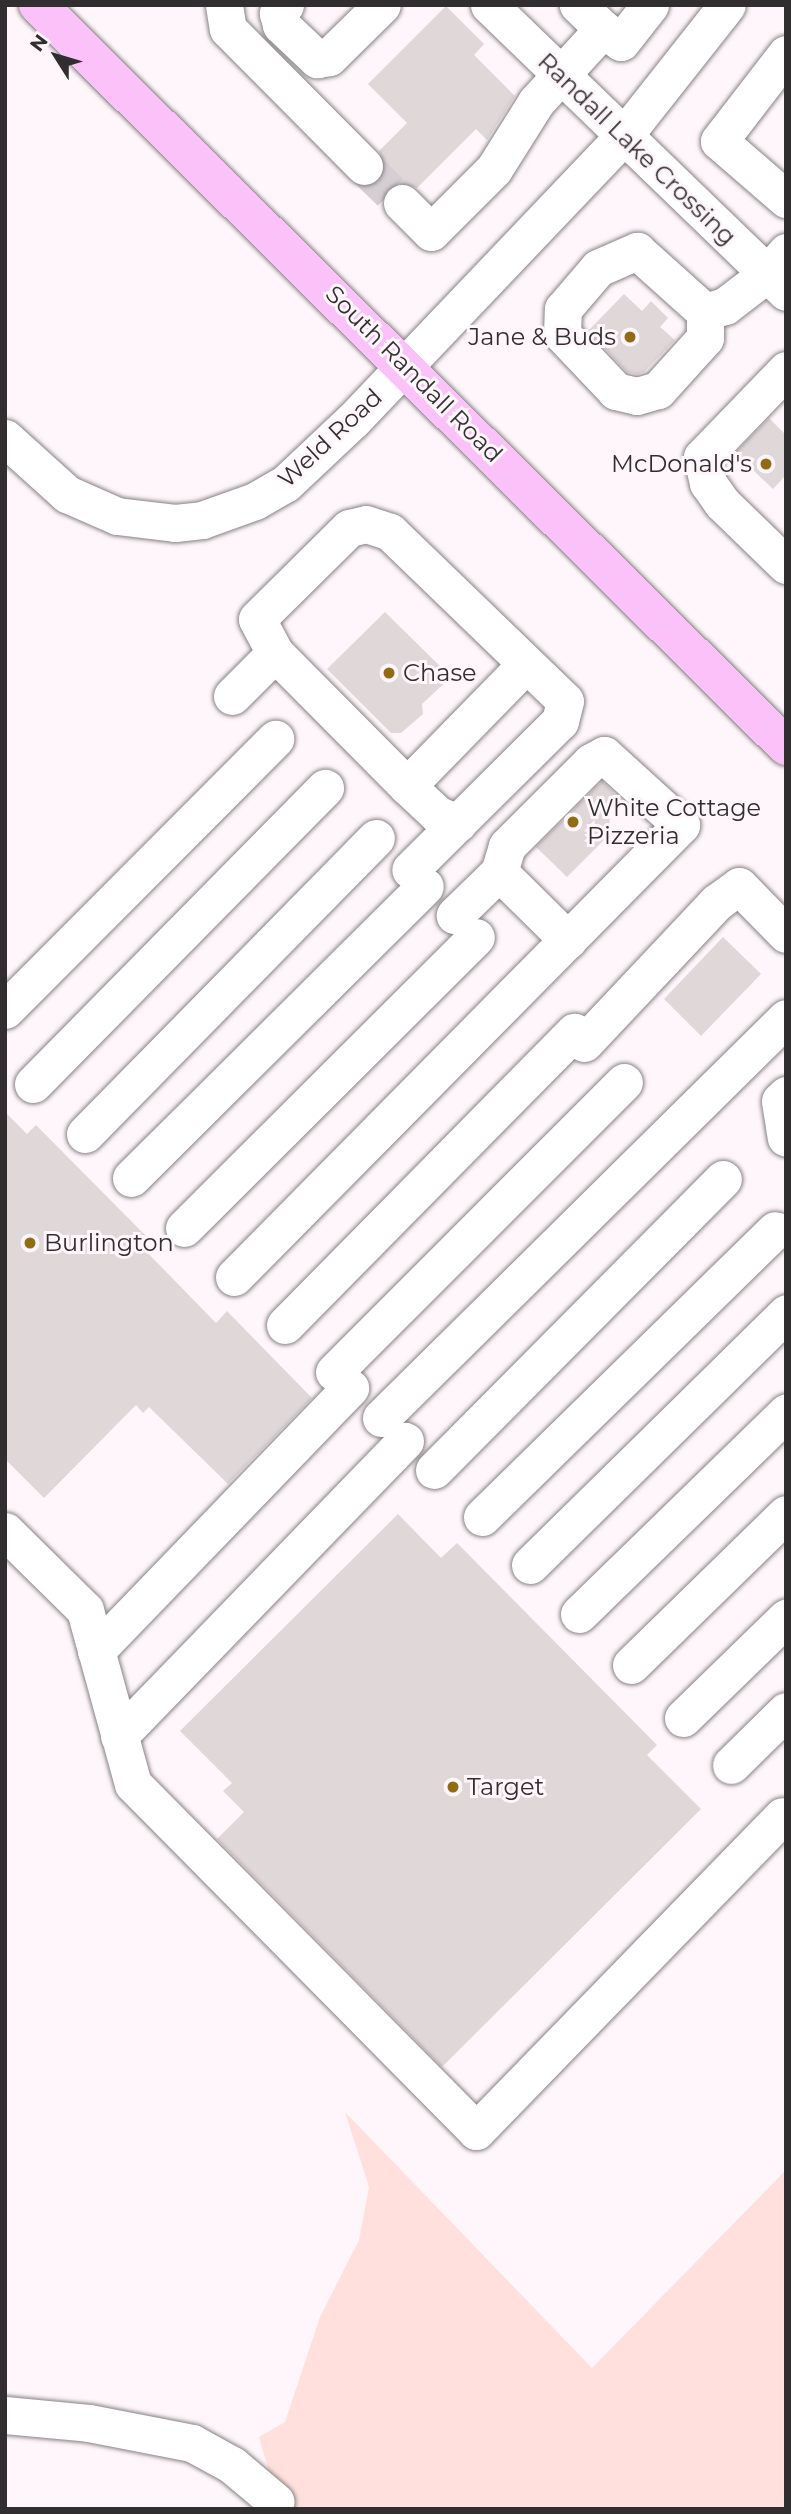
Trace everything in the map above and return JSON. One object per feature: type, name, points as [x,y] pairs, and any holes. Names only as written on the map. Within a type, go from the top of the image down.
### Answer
[{"type":"main road","name":"South Randall Road","points":[[38,5],[407,366],[786,746]]},
{"type":"street","points":[[224,5],[228,29],[364,166]]},
{"type":"street","points":[[285,5],[278,13],[281,25],[317,59],[329,57],[382,5]]},
{"type":"street","name":"Randall Lake Crossing","points":[[489,5],[622,138],[780,272]]},
{"type":"street","points":[[402,203],[431,232],[494,169],[536,102],[562,78],[591,17],[621,42],[650,5]]},
{"type":"street","name":"Weld Road","points":[[5,438],[43,475],[83,504],[140,519],[202,520],[255,501],[285,484],[407,366],[622,138],[727,5]]},
{"type":"street","points":[[782,189],[719,141],[786,54]]},
{"type":"street","points":[[637,251],[705,312],[705,338],[658,390],[637,396],[616,391],[585,362],[562,334],[563,309],[598,268],[637,251]]},
{"type":"street","points":[[705,312],[725,306],[780,272]]},
{"type":"street","points":[[781,382],[702,457],[708,482],[722,503],[786,565]]},
{"type":"street","points":[[131,1178],[417,878],[458,823],[560,721],[565,701],[390,532],[366,524],[349,528],[257,620],[275,653],[438,815],[458,823]]},
{"type":"street","points":[[232,696],[275,653]]},
{"type":"street","points":[[407,786],[526,664]]},
{"type":"street","points":[[5,1010],[275,739]]},
{"type":"street","points":[[184,1228],[465,926],[499,872],[507,846],[591,762],[604,755],[681,825],[234,1277]]},
{"type":"street","points":[[33,1084],[325,788]]},
{"type":"street","points":[[85,1134],[376,838]]},
{"type":"street","points":[[499,872],[568,940]]},
{"type":"street","points":[[285,1325],[718,902],[739,886],[786,934]]},
{"type":"street","points":[[119,1736],[393,1430],[786,1018]]},
{"type":"street","points":[[96,1651],[342,1380],[624,1082]]},
{"type":"street","points":[[786,1095],[780,1101],[786,1138]]},
{"type":"street","points":[[434,1470],[723,1179]]},
{"type":"street","points":[[482,1517],[776,1218]]},
{"type":"street","points":[[530,1565],[786,1313]]},
{"type":"street","points":[[579,1614],[786,1413]]},
{"type":"street","points":[[631,1665],[786,1514]]},
{"type":"street","points":[[5,1531],[85,1610],[133,1784],[476,2131],[782,1816]]},
{"type":"street","points":[[683,1718],[786,1618]]},
{"type":"street","points":[[732,1765],[786,1711]]},
{"type":"street","points":[[5,2414],[89,2423],[192,2443],[232,2465],[276,2502]]},
{"type":"shaded area","points":[[345,2112],[592,2368],[786,2170],[786,2509],[280,2509],[259,2437],[285,2422],[320,2317],[359,2240],[369,2187]]},
{"type":"building","points":[[446,6],[484,44],[474,55],[515,96],[487,140],[476,129],[417,188],[397,183],[383,196],[372,185],[384,171],[379,151],[407,123],[368,84]]},
{"type":"building","name":"Jane & Buds","points":[[624,294],[642,311],[651,301],[668,318],[660,327],[675,340],[644,372],[637,374],[627,372],[588,331]]},
{"type":"building","name":"McDonald's","points":[[769,418],[786,435],[786,475],[773,489],[735,453]]},
{"type":"building","name":"Chase","points":[[385,612],[451,677],[422,704],[423,714],[401,733],[391,733],[327,669]]},
{"type":"building","name":"White Cottage Pizzeria","points":[[602,781],[621,800],[610,810],[609,835],[567,877],[536,847]]},
{"type":"building","points":[[723,937],[761,974],[701,1036],[664,999]]},
{"type":"building","points":[[5,1112],[27,1134],[36,1125],[146,1236],[138,1243],[216,1323],[227,1311],[312,1398],[228,1484],[149,1407],[143,1413],[136,1405],[44,1498],[5,1459]]},
{"type":"building","name":"Target","points":[[398,1514],[441,1558],[457,1543],[657,1745],[647,1755],[701,1809],[442,2067],[217,1839],[244,1812],[223,1791],[232,1783],[180,1731]]},
{"type":"tunnel","points":[[364,166],[402,203]]},
{"type":"place","name":"Jane & Buds","points":[[630,337]]},
{"type":"place","name":"McDonald's","points":[[766,464]]},
{"type":"place","name":"Chase","points":[[389,673]]},
{"type":"place","name":"White Cottage Pizzeria","points":[[573,822]]},
{"type":"place","name":"Burlington","points":[[30,1243]]},
{"type":"place","name":"Target","points":[[453,1787]]}]
